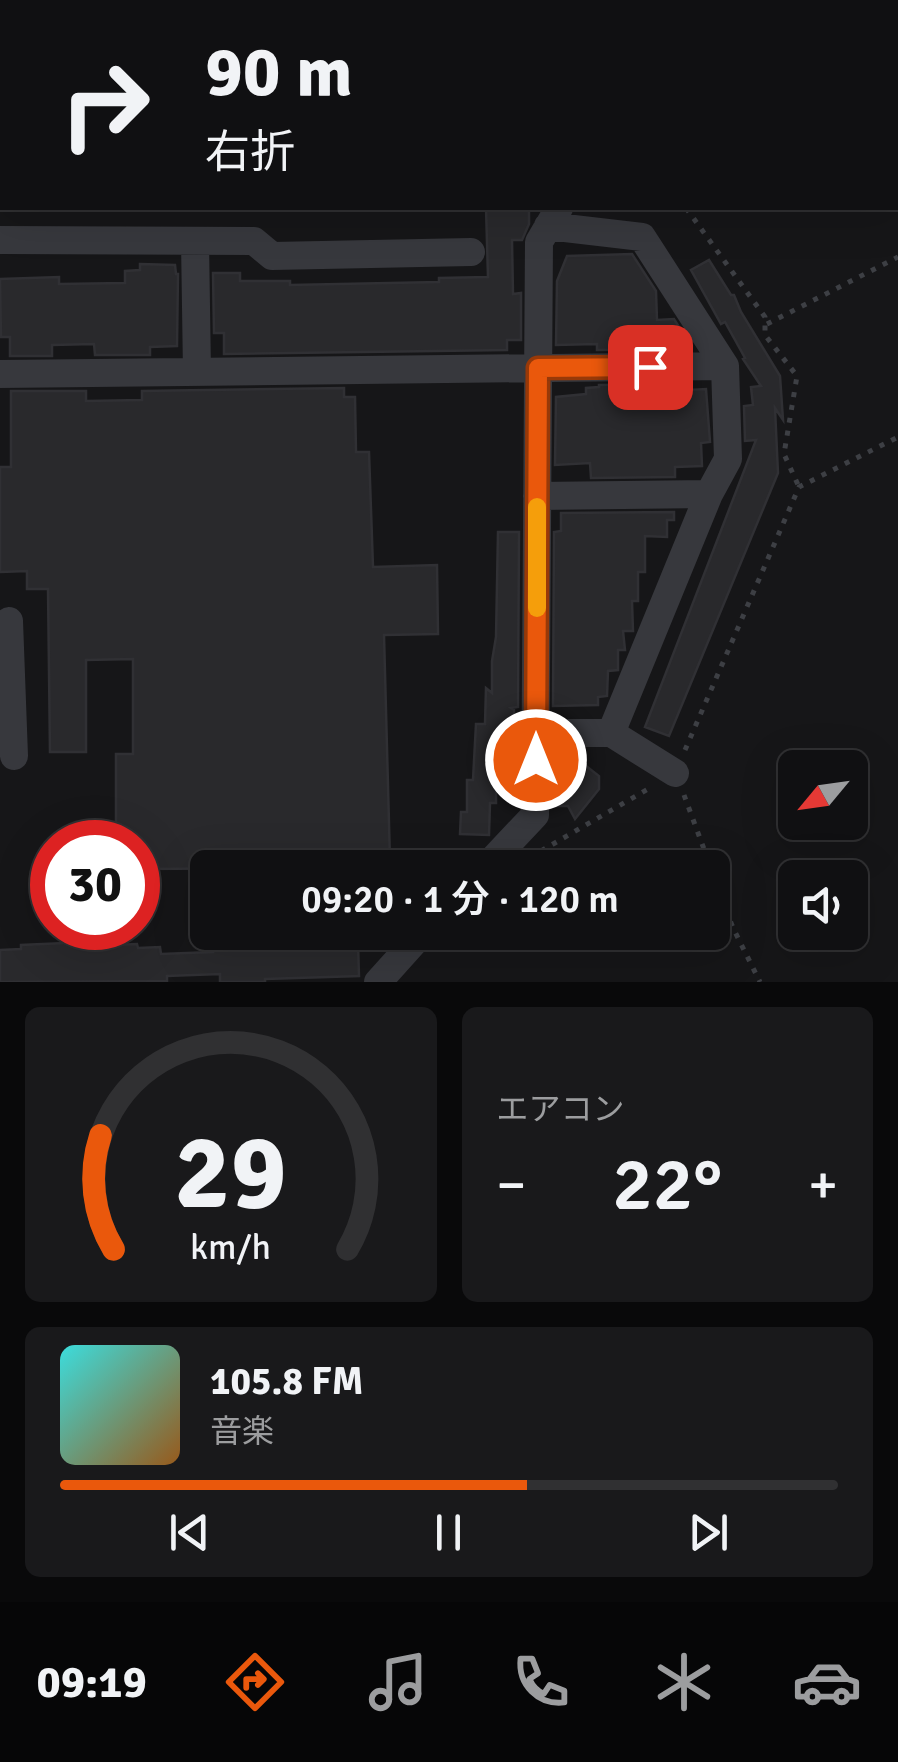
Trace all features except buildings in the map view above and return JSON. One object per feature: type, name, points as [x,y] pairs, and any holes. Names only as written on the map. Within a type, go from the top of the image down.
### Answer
[{"type":"street","points":[[502,850],[535,815],[540,242],[554,217],[642,237],[725,366],[728,459],[708,494],[611,733]]},
{"type":"street","points":[[0,240],[254,241],[272,256],[470,252]]},
{"type":"street","points":[[195,241],[198,372]]},
{"type":"street","points":[[0,374],[725,366]]},
{"type":"street","points":[[537,496],[708,494]]},
{"type":"street","points":[[9,622],[6,685],[14,756]]},
{"type":"street","points":[[536,732],[611,733],[675,773]]},
{"type":"street","points":[[378,982],[407,950]]},
{"type":"path","points":[[687,210],[765,317],[766,335],[798,376],[784,454],[799,487]]},
{"type":"path","points":[[766,324],[898,257]]},
{"type":"path","points":[[542,850],[675,773],[799,487],[898,437]]},
{"type":"path","points":[[675,773],[704,850]]},
{"type":"path","points":[[730,917],[760,982]]},
{"type":"slow traffic","points":[[537,507],[537,608]]},
{"type":"route","points":[[536,760],[538,368],[650,367]]}]
